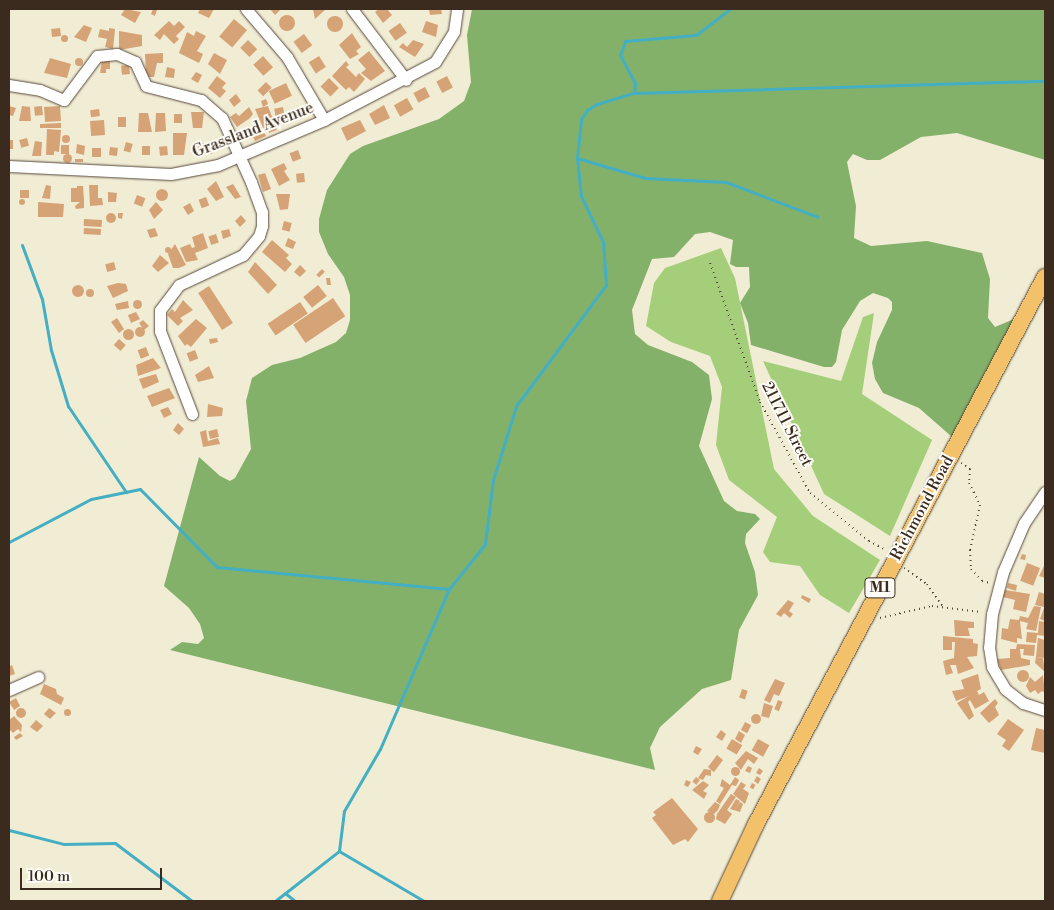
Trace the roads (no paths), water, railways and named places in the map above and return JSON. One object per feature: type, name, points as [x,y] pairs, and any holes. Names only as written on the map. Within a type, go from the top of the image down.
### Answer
[{"type":"highway","name":"Richmond Road","points":[[720,901],[755,826],[1045,277]]},
{"type":"street","points":[[246,9],[288,57],[324,120]]},
{"type":"street","points":[[352,9],[406,80]]},
{"type":"street","name":"Grassland Avenue","points":[[9,166],[171,174],[218,165],[324,120],[406,80],[442,55],[454,31],[457,9]]},
{"type":"street","points":[[9,85],[40,90],[64,100],[97,56],[117,54],[135,62],[146,86],[201,100],[215,110],[239,155],[262,212],[259,236],[239,258],[179,285],[160,310],[160,331],[192,414]]},
{"type":"street","points":[[1045,492],[1016,540],[999,585],[993,613],[990,655],[998,680],[1023,703],[1045,710]]},
{"type":"street","points":[[9,690],[38,677]]},
{"type":"waterway","points":[[275,901],[339,851],[344,811],[380,749],[449,589],[485,544],[493,480],[516,406],[606,285],[603,242],[581,196],[577,158],[581,119],[587,110],[597,104],[634,93],[635,83],[620,55],[625,41],[696,35],[730,9]]},
{"type":"waterway","points":[[634,93],[1045,81]]},
{"type":"waterway","points":[[577,158],[645,178],[726,182],[818,217]]},
{"type":"waterway","points":[[22,245],[42,299],[51,350],[68,406],[126,492]]},
{"type":"waterway","points":[[9,542],[91,499],[140,489],[217,567],[449,589]]},
{"type":"waterway","points":[[9,830],[64,844],[115,843],[192,901]]},
{"type":"waterway","points":[[339,851],[424,901]]},
{"type":"waterway","points":[[285,893],[295,901]]}]
